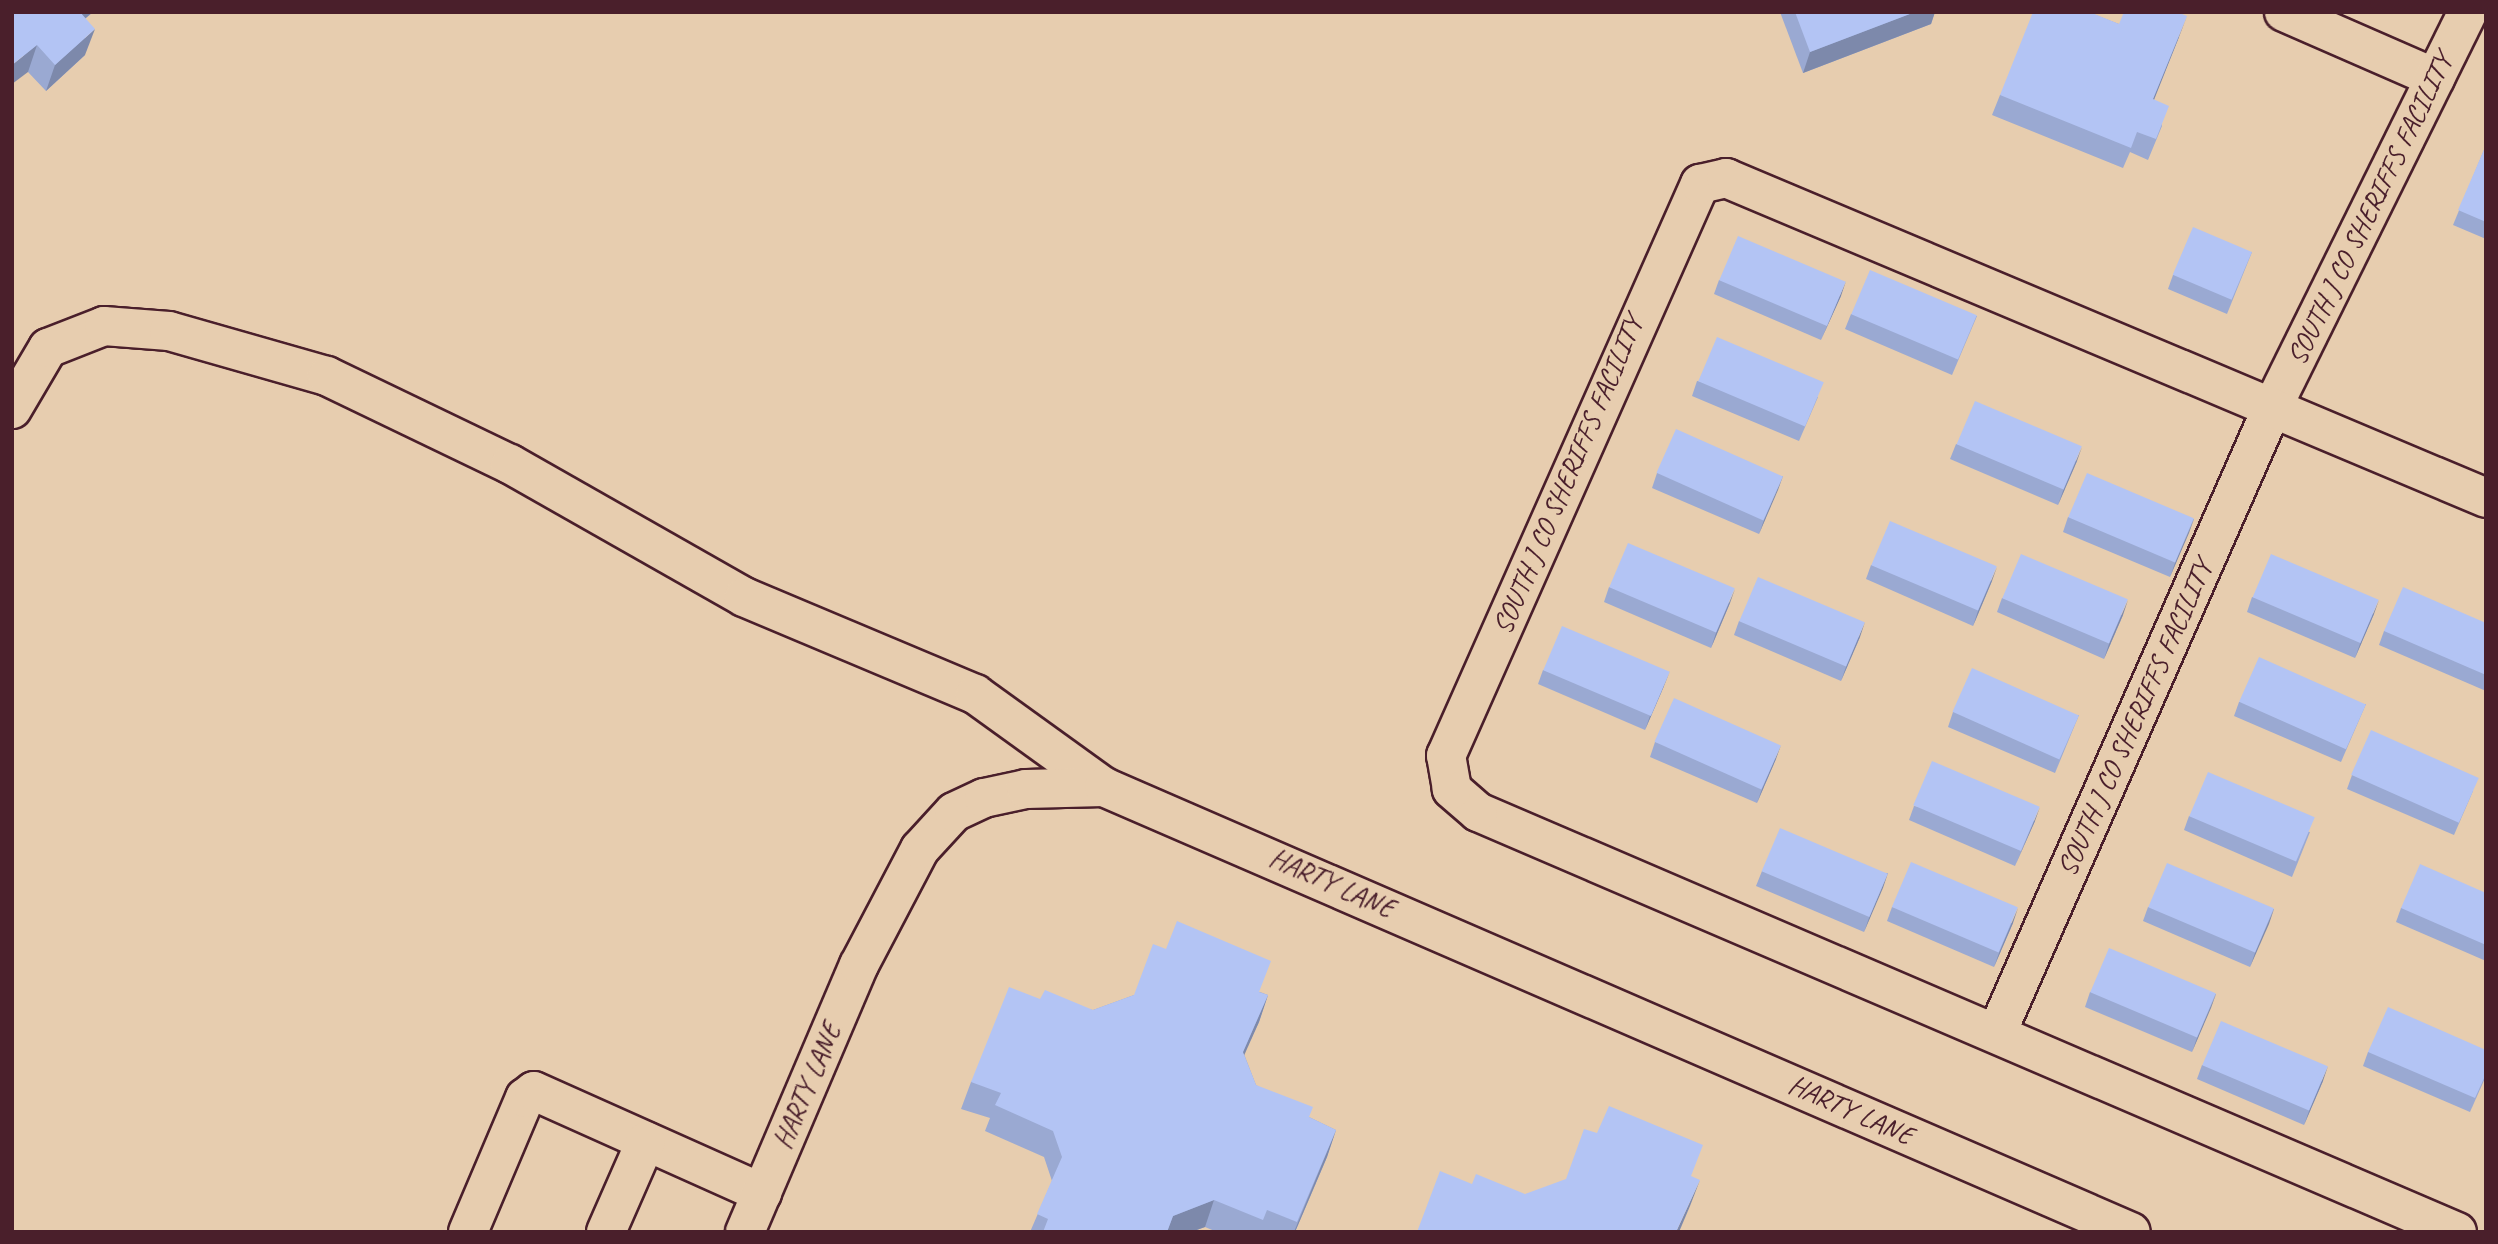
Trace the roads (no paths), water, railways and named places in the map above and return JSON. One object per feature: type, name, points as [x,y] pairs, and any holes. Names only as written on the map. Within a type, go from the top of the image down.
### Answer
[{"type":"street","points":[[2284,12],[2435,78]]},
{"type":"street","name":"SOUTH J CO SHERIFFS FACILITY","points":[[1997,1030],[2273,406],[2468,12]]},
{"type":"street","name":"SOUTH J CO SHERIFFS FACILITY","points":[[2457,1232],[1997,1030],[1478,812],[1452,789],[1446,756],[1686,203],[1700,184],[1726,178],[2273,406],[2486,498]]},
{"type":"street","points":[[12,410],[48,348],[104,326],[169,331],[327,376],[510,464],[744,597],[975,694],[1104,787]]},
{"type":"street","name":"HARTY LANE","points":[[745,1232],[859,965],[920,849],[954,812],[984,798],[1026,789],[1104,787],[2131,1232]]},
{"type":"street","points":[[468,1232],[525,1098],[534,1091],[762,1193]]},
{"type":"street","points":[[606,1232],[646,1141]]}]
